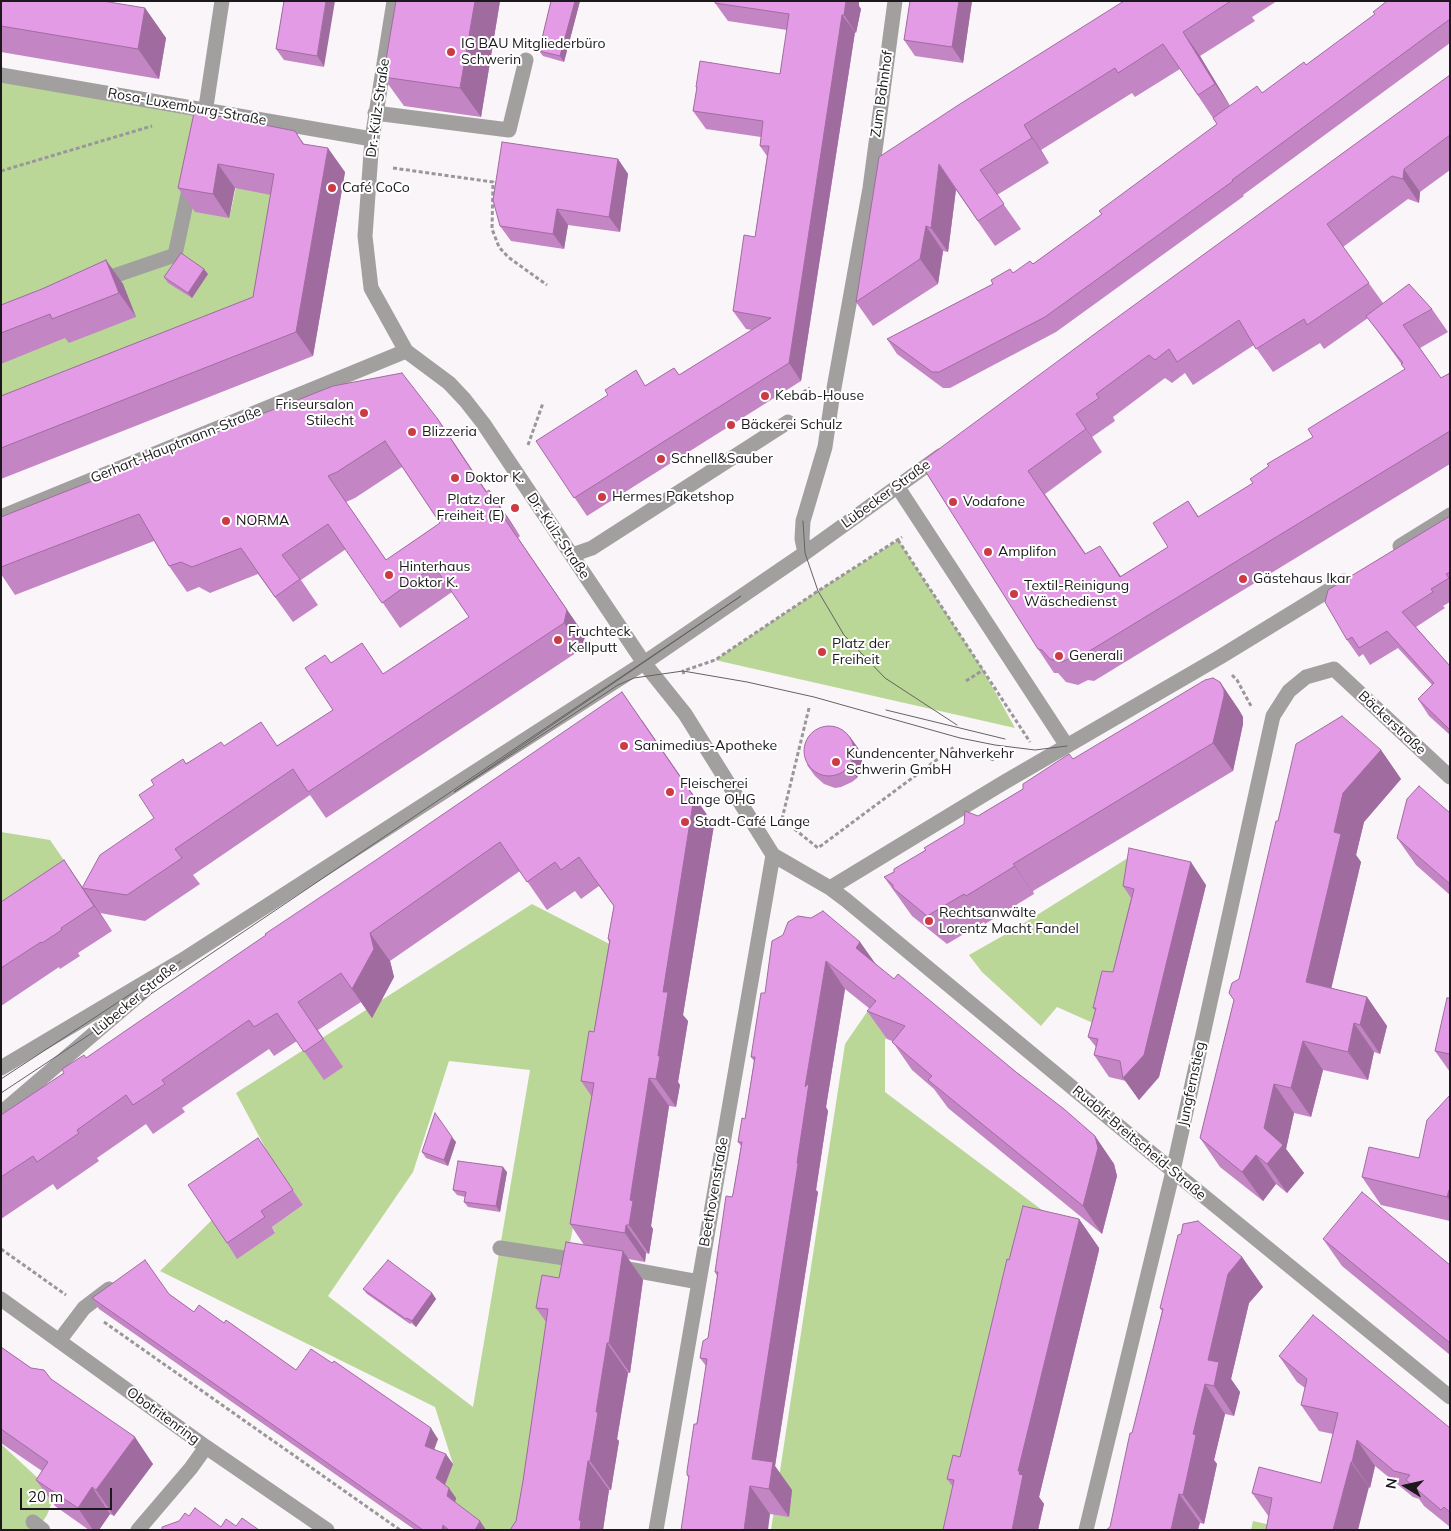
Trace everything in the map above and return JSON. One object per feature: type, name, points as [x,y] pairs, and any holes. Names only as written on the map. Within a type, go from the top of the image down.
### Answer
[{"type":"street","points":[[199,146],[222,1]]},
{"type":"street","name":"Dr.-Külz-Straße","points":[[394,1],[372,139],[365,236],[371,288],[406,351],[449,383],[483,423],[644,662]]},
{"type":"street","name":"Zum Bahnhof","points":[[805,553],[802,539],[803,521],[825,448],[870,188],[895,1]]},
{"type":"street","points":[[375,113],[509,130],[526,60]]},
{"type":"street","name":"Rosa-Luxemburg-Straße","points":[[1,75],[372,139]]},
{"type":"street","points":[[84,287],[175,255],[195,164]]},
{"type":"street","points":[[870,188],[890,164]]},
{"type":"street","name":"Gerhart-Hauptmann-Straße","points":[[1,517],[406,351]]},
{"type":"street","points":[[572,555],[592,548],[788,422]]},
{"type":"street","name":"Lübecker Straße","points":[[1,1068],[181,960],[644,662],[805,553],[950,448]]},
{"type":"street","points":[[896,486],[1067,746]]},
{"type":"street","points":[[1385,556],[1450,516]]},
{"type":"street","points":[[830,888],[1220,657],[1360,571]]},
{"type":"street","points":[[644,662],[685,714],[773,855]]},
{"type":"street","name":"Jungfernstieg","points":[[1086,1530],[1173,1171],[1273,716],[1289,691],[1306,677],[1334,670]]},
{"type":"street","name":"Bäckerstraße","points":[[1334,670],[1450,778]]},
{"type":"street","name":"Rudolf-Breitscheid-Straße","points":[[773,855],[830,888],[1450,1397]]},
{"type":"street","name":"Beethovenstraße","points":[[656,1530],[773,855]]},
{"type":"street","name":"Lübecker Straße","points":[[1,1113],[181,960]]},
{"type":"street","points":[[500,1248],[699,1282]]},
{"type":"street","points":[[59,1341],[84,1308],[119,1282]]},
{"type":"street","name":"Obotritenring","points":[[1,1299],[206,1447],[327,1530]]},
{"type":"street","points":[[138,1530],[191,1468],[206,1447]]},
{"type":"path","points":[[1,171],[160,124]]},
{"type":"path","points":[[370,164],[493,182],[492,228],[499,247],[508,257],[547,285]]},
{"type":"path","points":[[528,445],[543,403]]},
{"type":"path","points":[[688,679],[682,672],[715,660],[818,591],[922,525]]},
{"type":"path","points":[[898,540],[1042,761]]},
{"type":"path","points":[[1220,657],[1228,671],[1237,680],[1253,710],[1273,716]]},
{"type":"path","points":[[966,681],[982,670]]},
{"type":"path","points":[[809,708],[782,819],[818,848],[954,747]]},
{"type":"path","points":[[1,1249],[400,1530]]},
{"type":"green space","points":[[1,75],[206,110],[191,206],[231,210],[236,187],[287,196],[265,318],[1,422]]},
{"type":"green space","points":[[898,540],[983,670],[1015,728],[715,660]]},
{"type":"green space","points":[[1,832],[50,840],[81,885],[1,937]]},
{"type":"green space","points":[[1131,856],[1142,865],[1102,1027],[1057,1007],[1041,1026],[982,972],[969,955],[1013,930]]},
{"type":"green space","points":[[532,904],[623,951],[629,951],[562,1282],[532,1530],[452,1530],[444,1485],[453,1464],[435,1407],[160,1271],[212,1220],[275,1232],[272,1227],[303,1205],[268,1153],[236,1093]],"holes":[[[449,1061],[530,1070],[473,1407],[328,1296],[413,1172]]]},
{"type":"green space","points":[[904,1009],[885,1040],[885,1092],[1042,1210],[959,1530],[771,1530],[845,1044],[867,1012]]},
{"type":"green space","points":[[1,1444],[55,1494],[47,1515],[37,1530],[1,1530]]},
{"type":"green space","points":[[1253,1521],[1293,1530],[1251,1530]]},
{"type":"building","points":[[1,1],[103,1],[145,8],[138,49],[1,26]]},
{"type":"building","points":[[284,1],[326,1],[317,56],[276,49]]},
{"type":"building","points":[[396,1],[475,1],[460,88],[383,77]]},
{"type":"building","points":[[551,1],[575,1],[560,56],[539,51]]},
{"type":"building","points":[[715,1],[846,1],[844,15],[842,15],[789,363],[574,498],[536,441],[608,395],[605,390],[636,370],[645,386],[674,368],[679,375],[771,318],[733,311],[744,235],[755,237],[769,146],[760,146],[763,121],[693,111],[700,61],[780,74],[789,14],[715,3]]},
{"type":"building","points":[[910,1],[959,1],[952,47],[904,40]]},
{"type":"building","points":[[1124,1],[1231,1],[1183,32],[1215,84],[1198,95],[1163,44],[1118,73],[1115,68],[1024,125],[1032,138],[980,170],[1004,204],[978,221],[939,164],[931,228],[926,226],[920,259],[856,302],[879,157]]},
{"type":"building","points":[[1387,1],[1450,1],[1450,19],[1233,181],[1045,317],[939,372],[932,372],[887,339],[993,284],[991,280],[1010,269],[1013,273],[1030,261],[1033,264],[1102,214],[1099,211],[1217,124],[1213,118],[1257,86],[1262,93],[1304,62],[1306,65],[1375,14],[1373,12]]},
{"type":"building","points":[[1450,75],[1450,135],[1404,169],[1403,179],[1392,176],[1327,224],[1369,283],[1307,325],[1304,319],[1256,349],[1239,320],[1177,362],[1169,349],[1155,360],[1149,355],[1096,394],[1099,398],[1076,414],[1086,429],[1028,471],[1085,554],[1100,546],[1120,577],[1168,547],[1153,523],[1188,501],[1198,517],[1253,483],[1250,479],[1269,466],[1267,464],[1313,437],[1308,429],[1405,369],[1401,364],[1403,363],[1366,316],[1409,284],[1432,309],[1403,325],[1441,378],[1450,373],[1450,431],[1078,658],[1072,657],[1062,662],[1050,659],[1042,650],[1038,649],[924,469],[924,460]]},
{"type":"building","points":[[194,113],[295,131],[303,144],[328,148],[296,332],[1,448],[1,396],[253,297],[274,174],[218,164],[213,194],[178,188]]},
{"type":"building","points":[[502,142],[618,159],[609,217],[557,209],[553,234],[500,226],[493,200]]},
{"type":"building","points":[[181,253],[204,269],[188,293],[164,277]]},
{"type":"building","points":[[106,260],[119,293],[52,319],[50,314],[1,333],[1,305]]},
{"type":"building","points":[[402,373],[437,418],[486,492],[489,490],[502,511],[500,512],[567,610],[564,623],[308,792],[293,769],[175,849],[182,858],[127,895],[82,888],[100,855],[154,818],[139,795],[154,785],[151,780],[183,759],[186,764],[221,742],[224,746],[261,722],[277,746],[333,710],[305,668],[325,655],[331,663],[362,643],[383,674],[469,617],[434,566],[382,603],[328,524],[282,555],[300,579],[275,597],[241,548],[192,567],[181,562],[169,566],[139,514],[1,567],[1,517],[333,386]],"holes":[[[385,441],[440,523],[386,560],[328,476]]]},
{"type":"building","points":[[1450,516],[1450,572],[1446,574],[1449,578],[1431,589],[1433,592],[1402,612],[1450,666],[1450,730],[1418,699],[1434,683],[1387,631],[1359,648],[1352,637],[1347,640],[1325,602],[1328,590]]},
{"type":"building","points":[[1213,678],[1220,682],[1224,690],[1224,696],[1213,743],[1013,864],[1015,866],[966,896],[964,894],[927,916],[893,888],[893,885],[884,877],[926,850],[924,848],[964,824],[965,811],[978,816],[1023,789],[1023,784],[1069,754],[1073,759],[1205,680]]},
{"type":"building","points":[[622,692],[694,797],[663,992],[668,992],[658,1056],[660,1056],[656,1079],[649,1078],[630,1200],[633,1201],[629,1225],[626,1225],[625,1233],[570,1224],[594,1083],[581,1081],[589,1031],[594,1032],[614,906],[579,857],[561,870],[555,862],[527,882],[500,842],[370,933],[374,949],[352,989],[341,973],[298,1002],[323,1039],[304,1052],[277,1013],[254,1027],[249,1020],[162,1080],[165,1084],[133,1105],[126,1095],[77,1130],[79,1133],[37,1162],[33,1156],[1,1177],[1,1115],[64,1073],[62,1069],[84,1055],[86,1058]]},
{"type":"building","points":[[1342,716],[1381,750],[1343,793],[1334,832],[1341,834],[1306,982],[1367,997],[1360,1025],[1354,1023],[1348,1052],[1303,1041],[1291,1088],[1274,1084],[1264,1128],[1283,1145],[1267,1164],[1256,1155],[1242,1172],[1200,1138],[1234,1000],[1229,993],[1232,983],[1239,979],[1296,744]]},
{"type":"building","name":"Kundencenter Nahverkehr Schwerin GmbH","points":[[824,726],[834,726],[847,733],[854,746],[854,756],[847,769],[834,776],[824,776],[815,772],[808,765],[804,756],[804,746],[808,737],[815,730]]},
{"type":"building","points":[[1419,786],[1450,813],[1450,884],[1397,838],[1407,799]]},
{"type":"building","points":[[1129,848],[1191,862],[1144,1055],[1123,1078],[1120,1061],[1094,1055],[1098,1039],[1088,1037],[1096,1008],[1093,1008],[1102,971],[1113,972],[1134,889],[1123,886]]},
{"type":"building","points":[[64,860],[94,906],[61,928],[62,930],[1,968],[1,902]]},
{"type":"building","points":[[823,911],[860,942],[856,948],[894,979],[898,974],[1016,1072],[1064,1109],[1095,1136],[1098,1148],[1083,1206],[928,1080],[932,1076],[892,1042],[905,1026],[867,1011],[876,1001],[826,961],[805,1087],[809,1083],[752,1459],[773,1462],[769,1489],[750,1486],[744,1530],[681,1530],[694,1424],[697,1424],[707,1359],[700,1358],[703,1341],[708,1338],[718,1272],[715,1272],[726,1196],[732,1197],[733,1194],[742,1142],[738,1142],[742,1118],[745,1119],[755,1057],[751,1057],[761,993],[765,993],[772,941],[783,935],[788,922],[798,916],[811,918]]},
{"type":"building","points":[[1447,998],[1450,998],[1450,1054],[1435,1051]]},
{"type":"building","points":[[1450,1095],[1450,1187],[1447,1197],[1362,1177],[1369,1147],[1419,1158],[1427,1120]]},
{"type":"building","points":[[435,1113],[452,1137],[444,1160],[422,1152]]},
{"type":"building","points":[[258,1138],[293,1190],[261,1211],[265,1217],[227,1243],[188,1185]]},
{"type":"building","points":[[458,1161],[503,1167],[496,1206],[464,1202],[466,1192],[453,1190]]},
{"type":"building","points":[[1362,1192],[1450,1265],[1450,1343],[1323,1239]]},
{"type":"building","points":[[1023,1206],[1079,1219],[1079,1221],[1018,1471],[1020,1471],[1019,1474],[1023,1475],[1012,1530],[943,1530],[954,1480],[947,1479],[953,1455],[960,1457],[1007,1259],[1009,1260]]},
{"type":"building","points":[[1198,1221],[1242,1257],[1228,1274],[1208,1360],[1219,1362],[1214,1386],[1205,1384],[1193,1434],[1196,1435],[1183,1495],[1179,1494],[1171,1530],[1106,1530],[1110,1527],[1130,1433],[1132,1433],[1163,1309],[1160,1308],[1178,1235],[1181,1234],[1183,1224]]},
{"type":"building","points":[[566,1242],[623,1251],[596,1412],[598,1412],[590,1461],[588,1461],[579,1520],[581,1521],[580,1530],[510,1530],[516,1521],[523,1481],[548,1309],[536,1308],[542,1275],[559,1278]]},
{"type":"building","points":[[145,1260],[169,1294],[194,1312],[199,1305],[224,1323],[226,1320],[296,1370],[311,1349],[332,1363],[334,1361],[431,1428],[425,1446],[446,1454],[436,1478],[449,1488],[447,1496],[480,1521],[475,1530],[449,1530],[443,1525],[442,1530],[423,1530],[92,1298]]},
{"type":"building","points":[[388,1260],[432,1293],[412,1321],[406,1319],[363,1289]]},
{"type":"building","points":[[1313,1315],[1450,1428],[1450,1512],[1444,1507],[1441,1510],[1406,1480],[1410,1475],[1394,1471],[1357,1440],[1333,1530],[1266,1530],[1272,1498],[1252,1493],[1259,1467],[1321,1483],[1338,1413],[1301,1405],[1307,1379],[1279,1356]]},
{"type":"building","points":[[1,1347],[31,1368],[44,1370],[51,1379],[135,1437],[96,1490],[92,1487],[78,1508],[36,1480],[48,1462],[1,1429]]},
{"type":"building","points":[[195,1508],[221,1527],[226,1519],[236,1526],[242,1518],[259,1530],[162,1530],[162,1527],[179,1521],[185,1513],[189,1516]]},
{"type":"tram line","points":[[803,521],[805,553],[818,591],[844,635],[885,678],[957,725]]},
{"type":"tram line","points":[[1,1093],[175,978],[741,596],[454,792],[618,685],[634,678],[683,671],[747,682],[814,697],[960,738],[995,745],[1035,750],[1067,746]]},
{"type":"tram line","points":[[886,710],[1005,739]]},
{"type":"tram line","points":[[1,1079],[181,961]]},
{"type":"place","name":"IG BAU Mitgliederbüro Schwerin","points":[[451,52]]},
{"type":"place","name":"Café CoCo","points":[[332,188]]},
{"type":"place","name":"Kebab-House","points":[[765,396]]},
{"type":"place","name":"Friseursalon Stilecht","points":[[364,413]]},
{"type":"place","name":"Bäckerei Schulz","points":[[731,425]]},
{"type":"place","name":"Blizzeria","points":[[412,432]]},
{"type":"place","name":"Schnell&Sauber","points":[[661,459]]},
{"type":"place","name":"Doktor K.","points":[[455,478]]},
{"type":"place","name":"Hermes Paketshop","points":[[602,497]]},
{"type":"place","name":"Vodafone","points":[[953,502]]},
{"type":"place","name":"Platz der Freiheit (E)","points":[[515,508]]},
{"type":"place","name":"NORMA","points":[[226,521]]},
{"type":"place","name":"Amplifon","points":[[988,552]]},
{"type":"place","name":"Hinterhaus Doktor K.","points":[[389,575]]},
{"type":"place","name":"Gästehaus Ikar","points":[[1243,579]]},
{"type":"place","name":"Textil-Reinigung Wäschedienst","points":[[1014,594]]},
{"type":"place","name":"Fruchteck Kellputt","points":[[558,640]]},
{"type":"place","name":"Platz der Freiheit","points":[[822,652]]},
{"type":"place","name":"Generali","points":[[1059,656]]},
{"type":"place","name":"Sanimedius-Apotheke","points":[[624,746]]},
{"type":"place","name":"Kundencenter Nahverkehr Schwerin GmbH","points":[[836,762]]},
{"type":"place","name":"Fleischerei Lange OHG","points":[[670,792]]},
{"type":"place","name":"Stadt-Café Lange","points":[[685,822]]},
{"type":"place","name":"Rechtsanwälte Lorentz Macht Fandel","points":[[929,921]]}]
